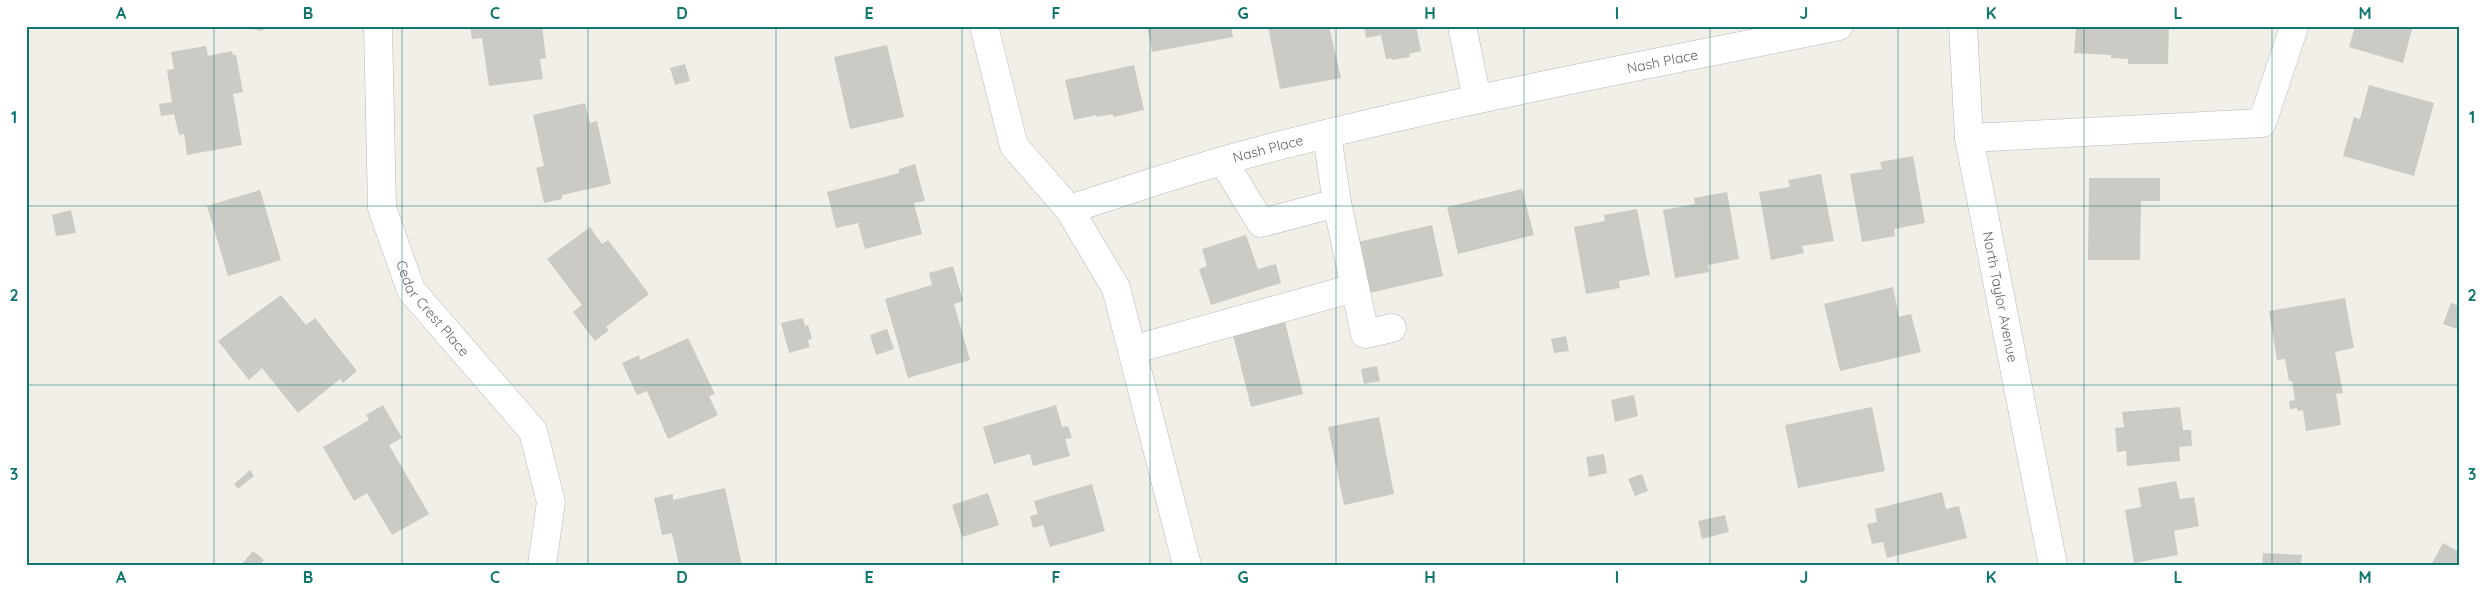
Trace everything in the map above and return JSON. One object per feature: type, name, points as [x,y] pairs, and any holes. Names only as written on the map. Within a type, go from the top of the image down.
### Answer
[{"type":"street","name":"Cedar Crest Place","points":[[378,26],[382,208],[410,290],[533,430],[551,502],[542,565]]},
{"type":"street","points":[[984,26],[1014,146],[1068,209],[1116,288],[1187,565]]},
{"type":"street","points":[[1462,26],[1477,99]]},
{"type":"street","name":"Nash Place","points":[[1068,209],[1224,161],[1327,134],[1477,99],[1839,26]]},
{"type":"street","name":"North Taylor Avenue","points":[[1963,26],[1968,138],[2053,565]]},
{"type":"street","points":[[1968,138],[2262,124],[2294,27]]},
{"type":"street","points":[[1327,134],[1354,288],[1365,334],[1392,328]]},
{"type":"street","points":[[1224,161],[1260,223],[1338,203]]},
{"type":"street","points":[[1132,350],[1354,288]]},
{"type":"building","points":[[236,26],[264,26],[263,31]]},
{"type":"building","points":[[470,26],[542,26],[546,58],[540,59],[543,79],[489,86],[482,38],[472,39]]},
{"type":"building","points":[[1147,26],[1231,26],[1233,37],[1152,52]]},
{"type":"building","points":[[1268,26],[1329,26],[1341,78],[1280,89]]},
{"type":"building","points":[[1364,26],[1416,26],[1421,51],[1409,54],[1410,57],[1386,59],[1381,35],[1366,38]]},
{"type":"building","points":[[2076,26],[2169,26],[2168,64],[2128,64],[2128,59],[2111,58],[2111,55],[2074,53]]},
{"type":"building","points":[[2355,26],[2413,26],[2403,63],[2349,47]]},
{"type":"building","points":[[887,45],[904,117],[850,129],[834,57]]},
{"type":"building","points":[[206,46],[208,56],[232,51],[233,55],[236,55],[243,92],[233,94],[242,145],[187,155],[184,134],[179,135],[174,114],[161,116],[159,104],[172,102],[167,70],[174,69],[171,52]]},
{"type":"building","points":[[685,64],[690,81],[675,85],[670,68]]},
{"type":"building","points":[[1134,65],[1144,110],[1113,117],[1113,114],[1097,117],[1096,115],[1074,120],[1065,80]]},
{"type":"building","points":[[2369,85],[2434,103],[2414,176],[2343,156],[2354,117],[2360,119]]},
{"type":"building","points":[[585,103],[590,123],[597,121],[611,184],[562,195],[562,199],[544,203],[536,168],[544,166],[533,115]]},
{"type":"building","points":[[1913,156],[1925,223],[1894,229],[1895,236],[1862,242],[1850,174],[1882,169],[1880,162]]},
{"type":"building","points":[[915,164],[925,201],[914,203],[922,234],[865,249],[858,223],[836,228],[827,192],[899,173],[899,169]]},
{"type":"building","points":[[1821,174],[1834,241],[1802,246],[1804,253],[1771,260],[1759,192],[1790,187],[1788,180]]},
{"type":"building","points":[[2089,178],[2160,178],[2160,201],[2141,201],[2140,260],[2088,260]]},
{"type":"building","points":[[1522,189],[1534,235],[1458,254],[1447,207]]},
{"type":"building","points":[[260,190],[281,260],[228,276],[207,206]]},
{"type":"building","points":[[1727,192],[1739,259],[1708,265],[1709,272],[1675,278],[1663,210],[1695,204],[1694,198]]},
{"type":"building","points":[[1637,209],[1650,275],[1619,281],[1620,288],[1586,294],[1574,227],[1605,221],[1604,215]]},
{"type":"building","points":[[71,210],[76,233],[56,236],[52,215]]},
{"type":"building","points":[[1432,225],[1443,276],[1369,293],[1358,242]]},
{"type":"building","points":[[590,227],[602,244],[608,240],[649,294],[606,327],[609,330],[595,341],[573,312],[582,305],[547,259]]},
{"type":"building","points":[[1246,235],[1258,269],[1276,264],[1281,283],[1211,305],[1199,269],[1207,266],[1202,249]]},
{"type":"building","points":[[953,266],[963,301],[954,304],[970,360],[908,378],[885,299],[932,285],[929,273]]},
{"type":"building","points":[[1893,287],[1899,317],[1911,314],[1921,352],[1840,371],[1824,304]]},
{"type":"building","points":[[281,295],[306,325],[315,318],[357,371],[343,383],[340,379],[298,413],[262,368],[249,380],[218,341]]},
{"type":"building","points":[[2345,298],[2354,348],[2335,352],[2343,393],[2336,394],[2341,425],[2306,431],[2303,410],[2298,411],[2297,408],[2290,409],[2289,401],[2295,400],[2292,381],[2289,381],[2285,359],[2277,360],[2269,311]]},
{"type":"building","points":[[2451,303],[2460,306],[2460,330],[2443,324]]},
{"type":"building","points":[[803,318],[805,326],[808,325],[812,339],[808,340],[810,347],[789,353],[781,323]]},
{"type":"building","points":[[1285,322],[1303,394],[1251,407],[1233,335]]},
{"type":"building","points":[[887,329],[894,349],[876,355],[870,335]]},
{"type":"building","points":[[1566,336],[1569,351],[1554,353],[1551,339]]},
{"type":"building","points":[[688,338],[715,394],[709,396],[718,415],[668,439],[647,391],[637,395],[622,363],[639,355],[640,360]]},
{"type":"building","points":[[1377,366],[1380,381],[1364,384],[1361,369]]},
{"type":"building","points":[[1634,395],[1638,416],[1615,422],[1611,400]]},
{"type":"building","points":[[383,405],[402,438],[389,445],[429,514],[392,535],[367,493],[354,501],[323,447],[369,420],[366,415]]},
{"type":"building","points":[[1056,405],[1062,427],[1068,426],[1072,438],[1065,439],[1070,456],[1033,466],[1030,454],[994,464],[983,427]]},
{"type":"building","points":[[1872,407],[1885,471],[1798,488],[1785,425]]},
{"type":"building","points":[[2180,407],[2183,430],[2191,430],[2192,446],[2179,447],[2180,461],[2127,466],[2126,451],[2117,452],[2115,428],[2124,427],[2122,412]]},
{"type":"building","points":[[1379,417],[1394,494],[1344,505],[1328,427]]},
{"type":"building","points":[[1604,454],[1607,473],[1589,477],[1586,457]]},
{"type":"building","points":[[250,470],[254,476],[238,489],[234,484]]},
{"type":"building","points":[[1642,474],[1648,491],[1635,496],[1628,479]]},
{"type":"building","points":[[2176,481],[2180,499],[2194,497],[2199,526],[2174,531],[2178,555],[2134,563],[2125,510],[2141,507],[2138,488]]},
{"type":"building","points":[[1092,484],[1105,531],[1050,547],[1043,525],[1033,528],[1030,516],[1038,514],[1034,501]]},
{"type":"building","points":[[725,488],[742,565],[679,565],[672,533],[662,535],[654,498],[673,494],[673,500]]},
{"type":"building","points":[[1942,492],[1946,509],[1959,506],[1967,538],[1887,558],[1883,542],[1872,544],[1867,524],[1877,522],[1875,509]]},
{"type":"building","points":[[988,493],[999,525],[962,537],[952,505]]},
{"type":"building","points":[[1725,515],[1729,532],[1702,539],[1698,521]]},
{"type":"building","points":[[2443,543],[2460,552],[2460,565],[2431,565]]},
{"type":"building","points":[[253,551],[264,560],[260,565],[241,565]]},
{"type":"building","points":[[2263,553],[2302,555],[2301,565],[2262,565]]}]
